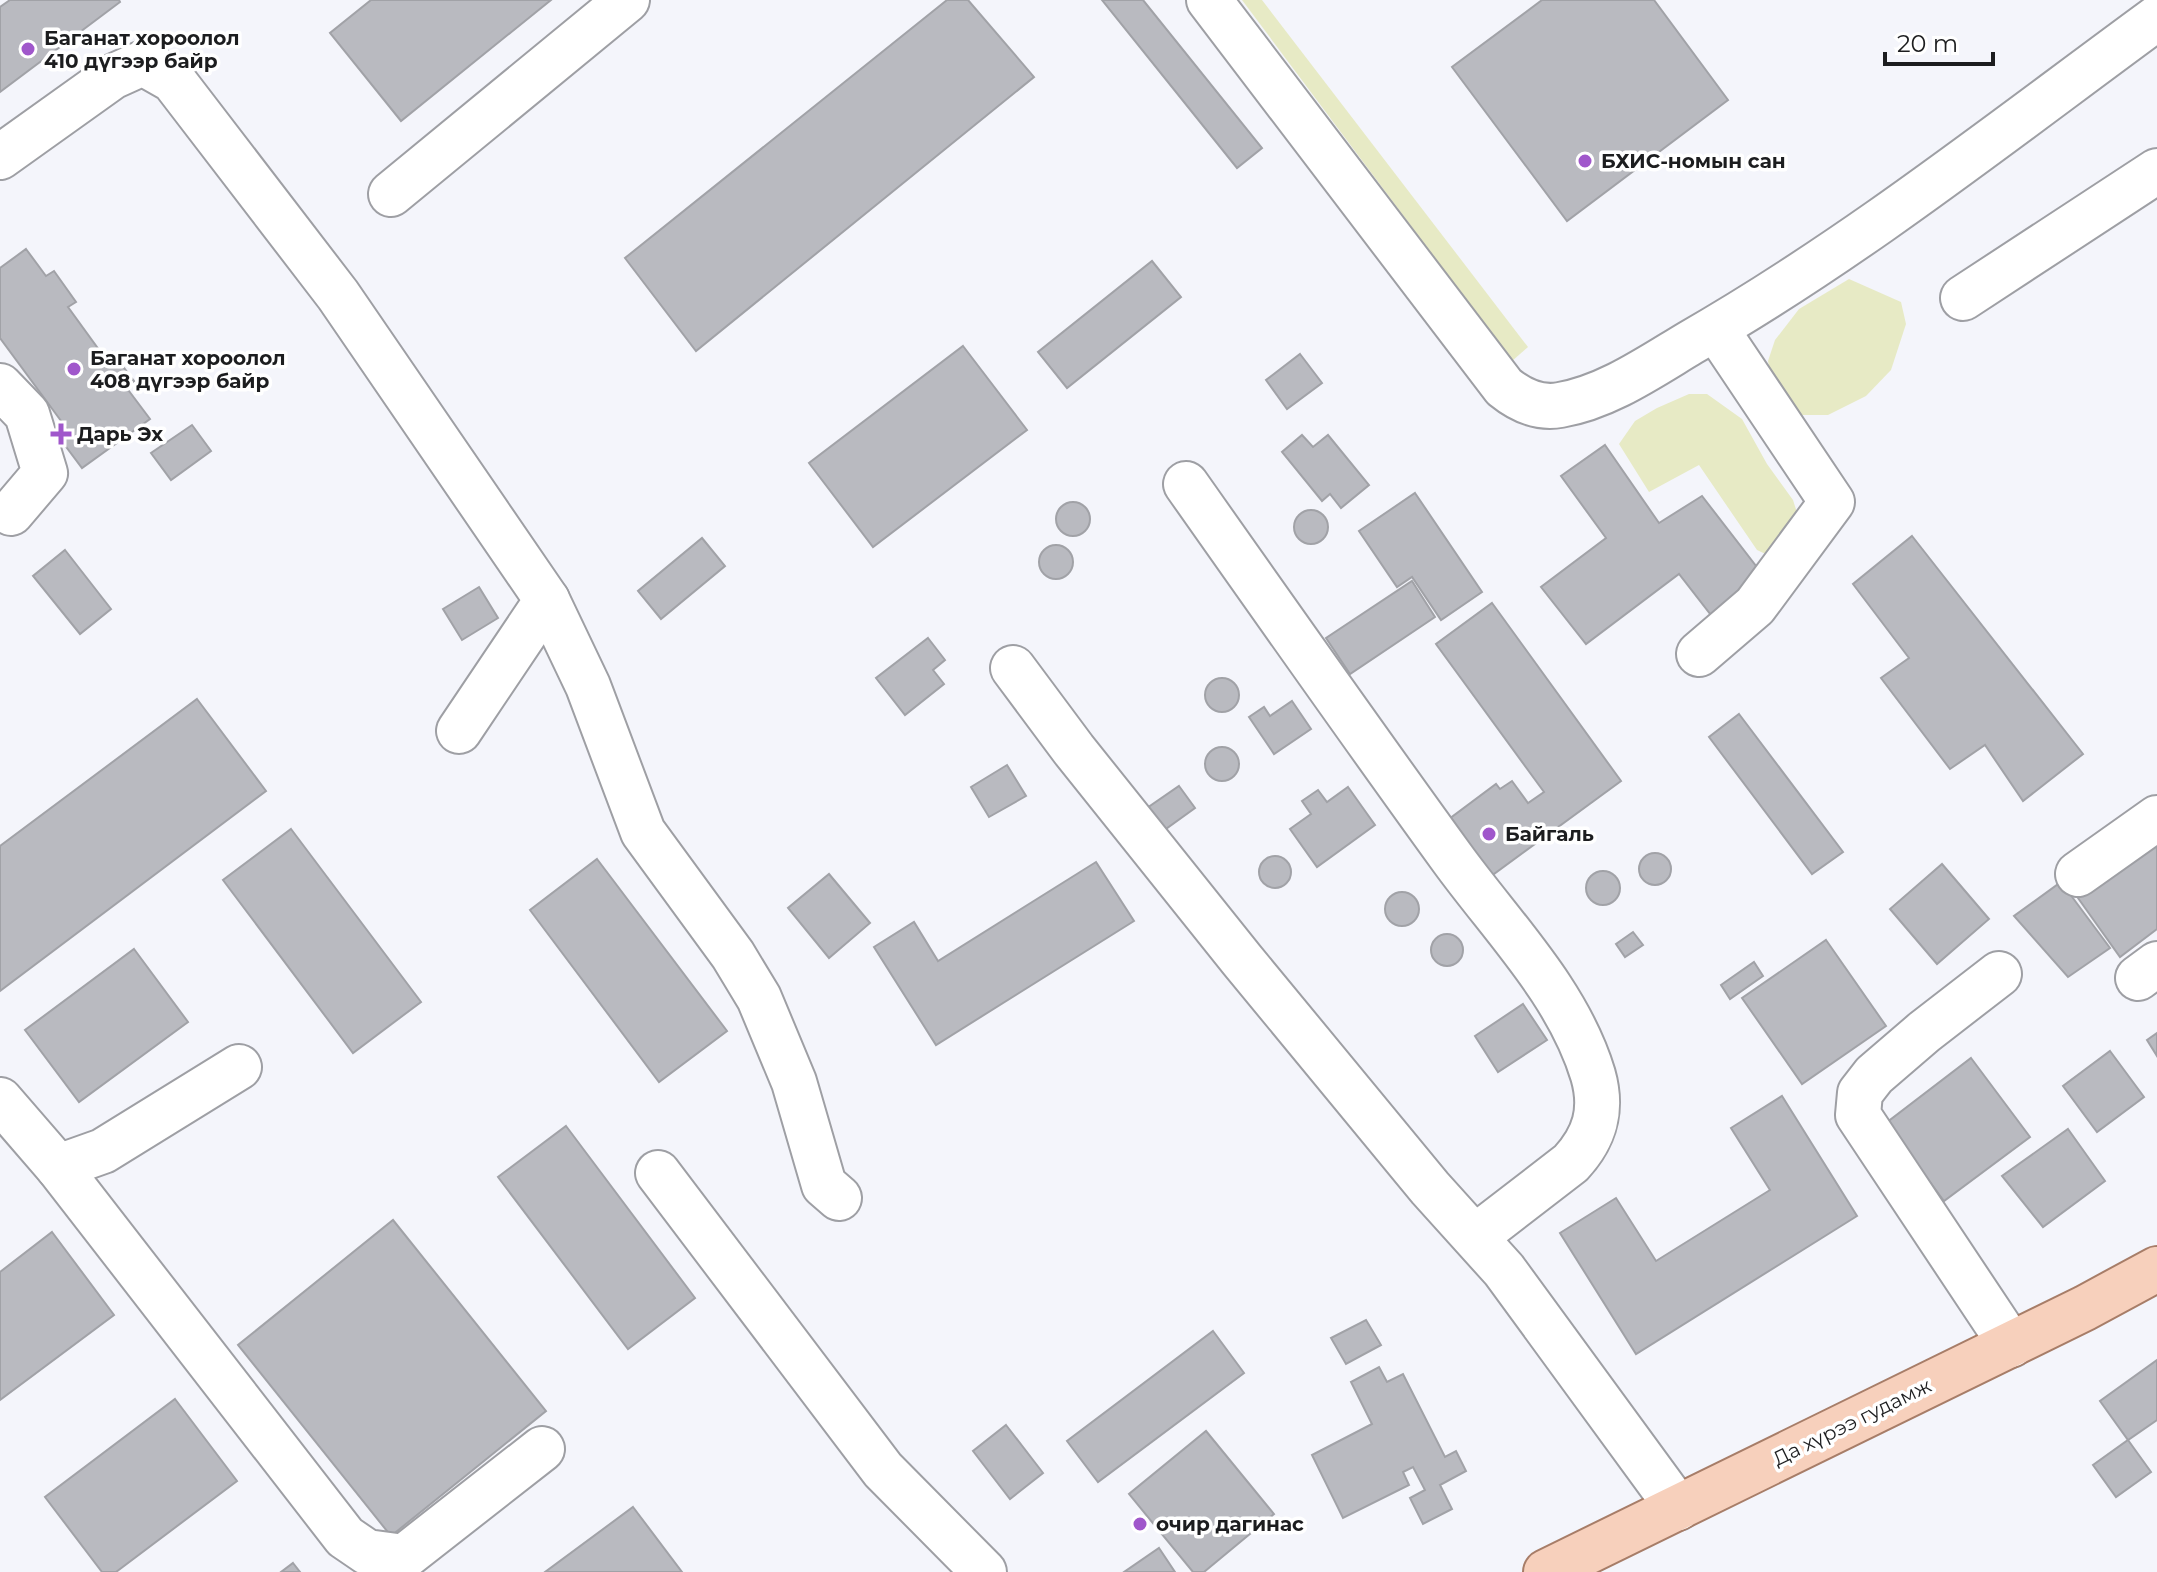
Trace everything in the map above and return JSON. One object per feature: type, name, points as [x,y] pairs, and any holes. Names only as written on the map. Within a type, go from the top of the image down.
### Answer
[{"type":"main road","name":"Да хүрээ гудамж","points":[[1546,1572],[2011,1345],[2157,1269]]},
{"type":"street","points":[[391,194],[627,0]]},
{"type":"street","points":[[1209,0],[1504,387],[1526,402],[1555,406],[1585,399],[1635,375],[1801,277],[2157,18]]},
{"type":"street","points":[[0,157],[112,77],[143,63],[173,80],[338,295],[547,600],[588,686],[643,832],[733,955],[759,998],[794,1082],[824,1185],[839,1198]]},
{"type":"street","points":[[1963,298],[2157,171]]},
{"type":"street","points":[[1699,654],[1755,606],[1832,502],[1716,329]]},
{"type":"street","points":[[0,386],[27,414],[45,473],[11,513]]},
{"type":"street","points":[[1186,484],[1455,862],[1542,976],[1586,1054],[1594,1078],[1598,1116],[1584,1149],[1571,1163],[1475,1237]]},
{"type":"street","points":[[459,731],[547,600]]},
{"type":"street","points":[[1013,668],[1199,908],[1369,1114],[1504,1270],[1678,1508]]},
{"type":"street","points":[[2078,874],[2157,818]]},
{"type":"street","points":[[1999,974],[1874,1075],[1860,1093],[1858,1115],[2011,1345]]},
{"type":"street","points":[[58,1167],[103,1151],[239,1067]]},
{"type":"street","points":[[0,1100],[58,1167],[345,1537],[367,1552],[404,1557],[542,1449]]},
{"type":"street","points":[[658,1173],[883,1470],[984,1572]]},
{"type":"green space","points":[[1242,0],[1262,0],[1528,347],[1512,361]]},
{"type":"green space","points":[[1849,279],[1901,302],[1906,324],[1891,370],[1866,396],[1828,415],[1802,415],[1774,391],[1768,361],[1775,340],[1799,309]]},
{"type":"green space","points":[[1689,394],[1707,394],[1742,419],[1767,464],[1793,500],[1801,525],[1772,557],[1757,550],[1699,465],[1649,492],[1619,444],[1635,421]]},
{"type":"building","name":"Баганат хороолол 410 дүгээр байр","points":[[10,0],[120,2],[0,92],[0,7]]},
{"type":"building","points":[[371,0],[551,0],[401,121],[330,33]]},
{"type":"building","points":[[947,0],[968,0],[1034,77],[696,351],[625,258]]},
{"type":"building","points":[[1102,0],[1143,0],[1262,148],[1237,168]]},
{"type":"building","name":"БХИС-номын сан","points":[[1542,0],[1654,0],[1728,100],[1567,221],[1452,67]]},
{"type":"building","name":"Баганат хороолол 408 дүгээр байр","points":[[26,249],[46,276],[54,271],[76,302],[68,307],[105,358],[112,352],[134,381],[126,387],[150,419],[82,468],[58,436],[67,429],[0,338],[0,268]]},
{"type":"building","points":[[1152,261],[1181,297],[1067,388],[1038,352]]},
{"type":"building","points":[[963,346],[1027,430],[873,547],[809,463]]},
{"type":"building","points":[[1300,354],[1322,383],[1287,409],[1266,380]]},
{"type":"building","points":[[192,425],[211,451],[171,480],[151,453]]},
{"type":"building","points":[[1302,435],[1313,447],[1328,435],[1369,485],[1341,508],[1330,494],[1322,501],[1282,452]]},
{"type":"building","points":[[1605,445],[1659,523],[1702,496],[1770,584],[1718,624],[1679,574],[1586,644],[1541,587],[1606,538],[1561,476]]},
{"type":"building","points":[[1415,493],[1482,592],[1441,620],[1412,577],[1397,587],[1359,531]]},
{"type":"building","points":[[1073,502],[1085,507],[1090,519],[1085,531],[1073,536],[1061,531],[1056,519],[1061,507]]},
{"type":"building","points":[[1311,510],[1323,515],[1328,527],[1323,539],[1311,544],[1299,539],[1294,527],[1299,515]]},
{"type":"building","points":[[1912,536],[2083,754],[2023,801],[1985,745],[1950,769],[1881,678],[1909,658],[1853,584]]},
{"type":"building","points":[[702,538],[725,566],[661,619],[638,591]]},
{"type":"building","points":[[1056,545],[1068,550],[1073,562],[1068,574],[1056,579],[1044,574],[1039,562],[1044,550]]},
{"type":"building","points":[[65,550],[111,609],[80,634],[33,576]]},
{"type":"building","points":[[1412,581],[1435,617],[1350,674],[1326,638]]},
{"type":"building","points":[[479,587],[498,618],[462,640],[443,609]]},
{"type":"building","points":[[1492,603],[1621,781],[1483,882],[1441,825],[1496,784],[1500,789],[1512,781],[1528,803],[1544,792],[1436,644]]},
{"type":"building","points":[[928,638],[945,660],[933,670],[944,684],[905,715],[876,678]]},
{"type":"building","points":[[1222,678],[1234,683],[1239,695],[1234,707],[1222,712],[1210,707],[1205,695],[1210,683]]},
{"type":"building","points":[[197,699],[266,791],[0,991],[0,846]]},
{"type":"building","points":[[1292,701],[1311,729],[1274,754],[1249,717],[1264,707],[1270,716]]},
{"type":"building","points":[[1739,714],[1843,852],[1812,874],[1709,737]]},
{"type":"building","points":[[1222,747],[1234,752],[1239,764],[1234,776],[1222,781],[1210,776],[1205,764],[1210,752]]},
{"type":"building","points":[[1007,765],[1026,796],[989,817],[971,787]]},
{"type":"building","points":[[1179,786],[1195,808],[1163,831],[1147,808]]},
{"type":"building","points":[[1348,787],[1375,825],[1317,867],[1290,829],[1311,814],[1302,801],[1318,790],[1327,802]]},
{"type":"building","points":[[291,829],[421,1002],[353,1053],[223,880]]},
{"type":"building","points":[[2157,835],[2157,929],[2120,957],[2078,898]]},
{"type":"building","points":[[1655,853],[1667,857],[1671,869],[1667,881],[1655,885],[1643,881],[1639,869],[1643,857]]},
{"type":"building","points":[[1275,856],[1287,860],[1291,872],[1287,884],[1275,888],[1263,884],[1259,872],[1263,860]]},
{"type":"building","points":[[597,859],[727,1031],[659,1082],[530,910]]},
{"type":"building","points":[[1096,862],[1134,921],[936,1045],[874,947],[914,922],[938,961]]},
{"type":"building","points":[[1942,864],[1989,919],[1937,964],[1890,909]]},
{"type":"building","points":[[1603,871],[1615,876],[1620,888],[1615,900],[1603,905],[1591,900],[1586,888],[1591,876]]},
{"type":"building","points":[[829,874],[870,923],[829,958],[788,908]]},
{"type":"building","points":[[2061,882],[2110,948],[2068,977],[2014,916]]},
{"type":"building","points":[[1402,892],[1414,897],[1419,909],[1414,921],[1402,926],[1390,921],[1385,909],[1390,897]]},
{"type":"building","points":[[1633,932],[1643,945],[1625,957],[1616,944]]},
{"type":"building","points":[[1447,934],[1458,939],[1463,950],[1458,961],[1447,966],[1436,961],[1431,950],[1436,939]]},
{"type":"building","points":[[1826,940],[1886,1026],[1802,1084],[1742,998]]},
{"type":"building","points":[[134,949],[188,1022],[79,1102],[25,1030]]},
{"type":"building","points":[[1754,962],[1763,976],[1730,999],[1721,985]]},
{"type":"building","points":[[1523,1004],[1547,1040],[1498,1072],[1475,1036]]},
{"type":"building","points":[[2157,1033],[2157,1056],[2147,1040]]},
{"type":"building","points":[[2110,1051],[2144,1097],[2097,1132],[2063,1086]]},
{"type":"building","points":[[1971,1058],[2030,1137],[1944,1201],[1886,1123]]},
{"type":"building","points":[[1782,1096],[1857,1216],[1636,1354],[1560,1233],[1616,1198],[1656,1261],[1770,1190],[1731,1128]]},
{"type":"building","points":[[566,1126],[695,1298],[628,1349],[498,1177]]},
{"type":"building","points":[[2068,1129],[2105,1181],[2043,1227],[2002,1176]]},
{"type":"building","points":[[393,1220],[546,1411],[391,1536],[238,1345]]},
{"type":"building","points":[[52,1232],[114,1315],[0,1400],[0,1272]]},
{"type":"building","points":[[1366,1320],[1381,1345],[1346,1364],[1331,1338]]},
{"type":"building","points":[[1213,1331],[1244,1373],[1098,1482],[1067,1441]]},
{"type":"building","points":[[2157,1360],[2157,1420],[2128,1440],[2100,1401]]},
{"type":"building","points":[[1379,1367],[1387,1382],[1403,1374],[1445,1457],[1456,1451],[1466,1471],[1440,1485],[1452,1509],[1423,1524],[1410,1498],[1425,1490],[1413,1467],[1403,1472],[1409,1485],[1343,1518],[1312,1455],[1372,1424],[1351,1382]]},
{"type":"building","points":[[175,1399],[237,1481],[116,1572],[102,1572],[45,1497]]},
{"type":"building","points":[[1006,1425],[1043,1473],[1010,1499],[973,1451]]},
{"type":"building","points":[[1206,1431],[1274,1514],[1204,1572],[1193,1572],[1129,1494]]},
{"type":"building","points":[[2128,1440],[2151,1472],[2116,1497],[2093,1465]]},
{"type":"building","points":[[633,1507],[682,1572],[545,1572]]},
{"type":"building","points":[[1159,1548],[1175,1572],[1124,1572]]},
{"type":"building","points":[[293,1563],[300,1572],[281,1572]]},
{"type":"place","name":"Баганат хороолол 410 дүгээр байр","points":[[28,49]]},
{"type":"place","name":"БХИС-номын сан","points":[[1585,161]]},
{"type":"place","name":"Баганат хороолол 408 дүгээр байр","points":[[74,369]]},
{"type":"place","name":"Дарь Эх","points":[[61,434]]},
{"type":"place","name":"Байгаль","points":[[1489,834]]},
{"type":"place","name":"очир дагинас","points":[[1140,1524]]}]
